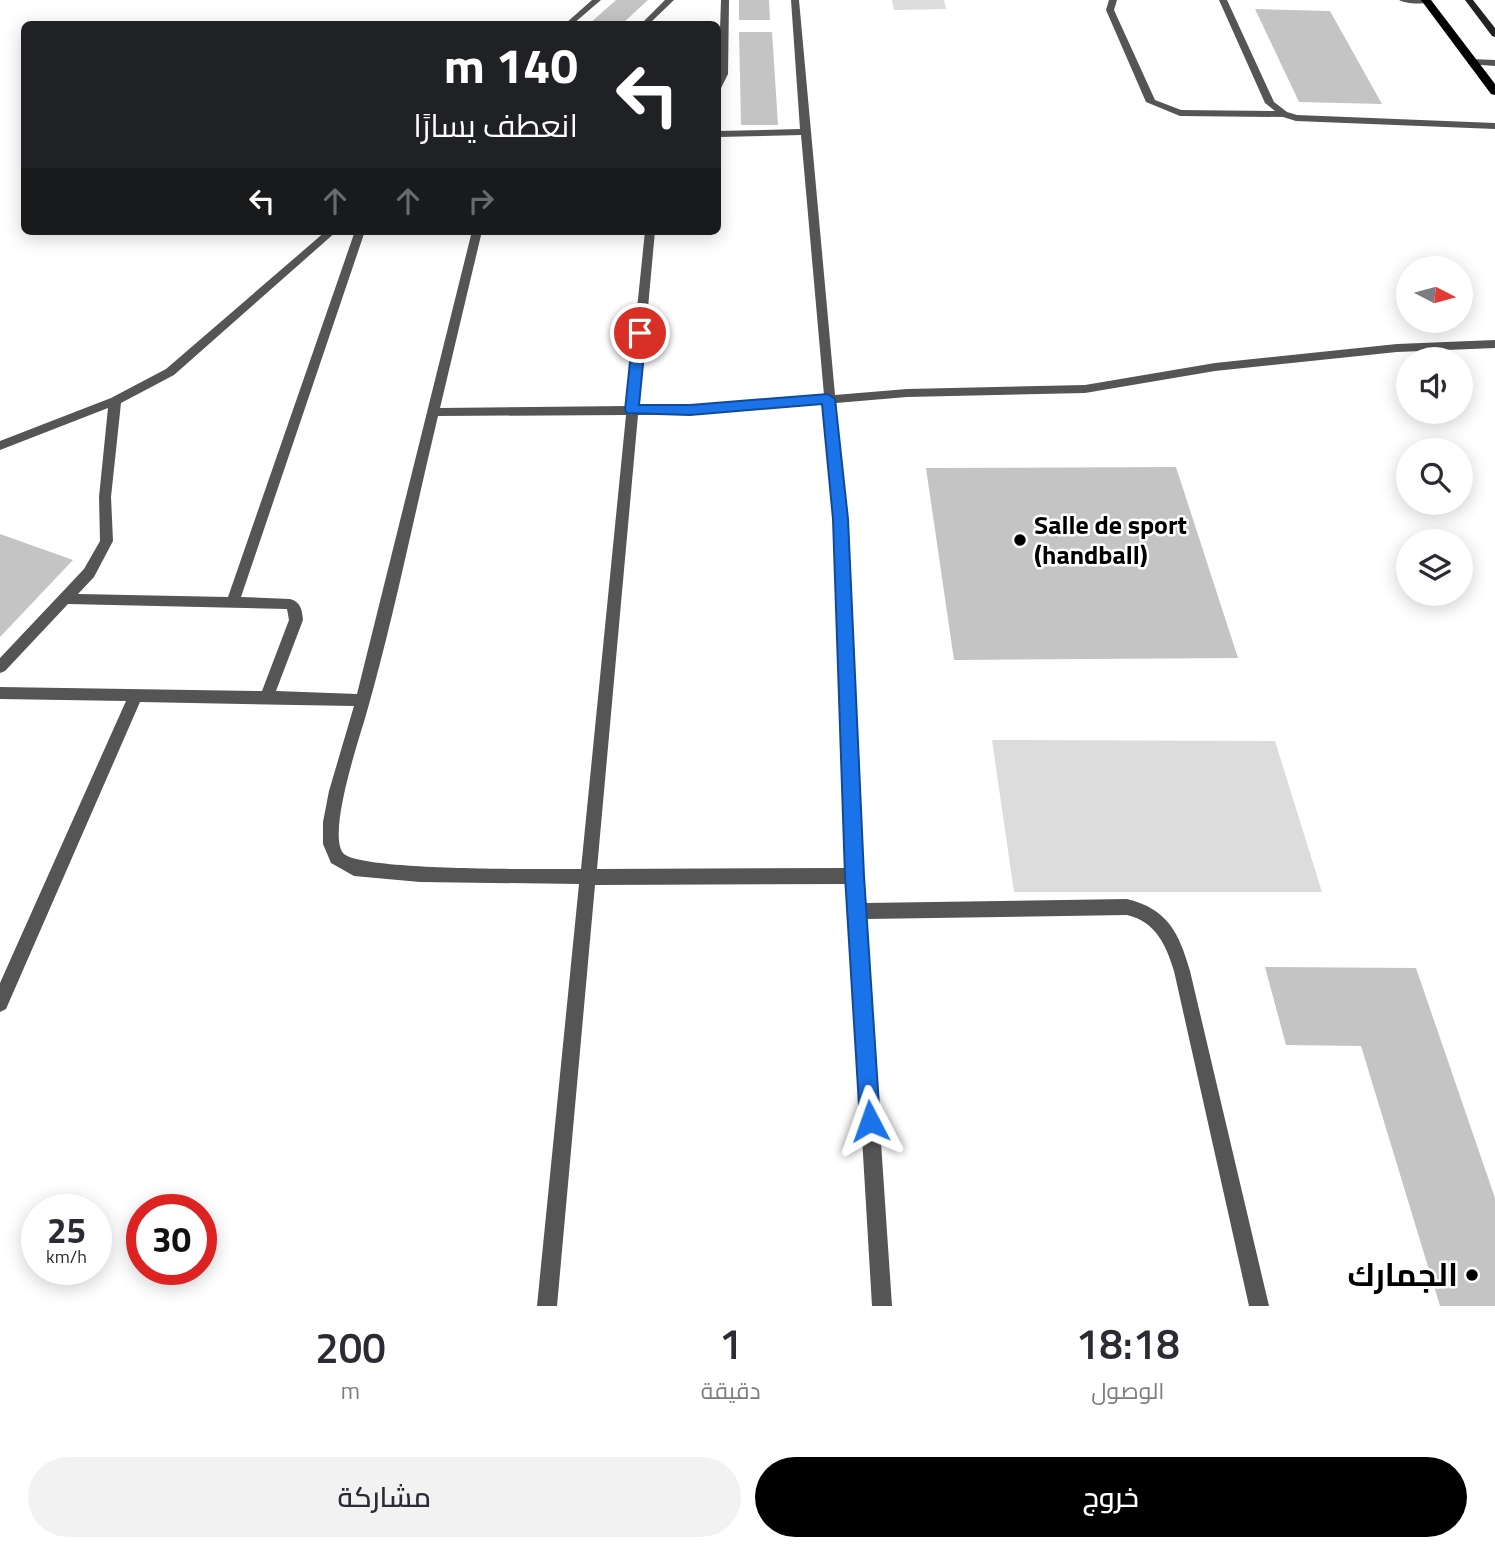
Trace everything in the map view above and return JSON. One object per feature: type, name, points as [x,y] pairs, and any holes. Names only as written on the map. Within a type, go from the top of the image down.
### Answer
[{"type":"main road","points":[[1427,0],[1495,92]]},
{"type":"street","points":[[572,21],[597,0]]},
{"type":"street","points":[[648,21],[670,0]]},
{"type":"street","points":[[721,80],[724,74],[725,0]]},
{"type":"street","points":[[795,0],[828,399],[841,519],[855,876],[882,1306]]},
{"type":"street","points":[[1114,0],[1110,10],[1151,103],[1180,113],[1284,114],[1296,118],[1495,126]]},
{"type":"street","points":[[1223,0],[1270,103],[1284,114]]},
{"type":"street","points":[[1403,0],[1427,0]]},
{"type":"street","points":[[1469,0],[1495,34]]},
{"type":"street","points":[[1471,62],[1495,62]]},
{"type":"street","points":[[721,134],[805,132]]},
{"type":"street","points":[[0,446],[115,401],[170,372],[327,235]]},
{"type":"street","points":[[233,601],[359,235]]},
{"type":"street","points":[[476,235],[363,700],[337,791],[331,822],[331,844],[337,858],[354,868],[420,874],[589,877],[855,876]]},
{"type":"street","points":[[547,1306],[650,235]]},
{"type":"street","points":[[434,412],[690,410],[907,393],[1085,389],[1215,367],[1397,348],[1495,344]]},
{"type":"street","points":[[0,667],[89,573],[107,541],[105,497],[115,401]]},
{"type":"street","points":[[65,599],[290,604],[295,609],[296,620],[267,695]]},
{"type":"street","points":[[0,693],[135,697],[267,695],[363,700]]},
{"type":"street","points":[[0,1003],[135,697]]},
{"type":"street","points":[[857,911],[1127,907],[1139,909],[1160,921],[1176,950],[1182,971],[1259,1306]]},
{"type":"shaded area","points":[[892,0],[944,0],[946,9],[894,10]]},
{"type":"shaded area","points":[[992,740],[1275,741],[1322,892],[1014,892]]},
{"type":"building","points":[[616,0],[648,0],[625,21],[592,21]]},
{"type":"building","points":[[739,0],[769,0],[770,20],[739,20]]},
{"type":"building","points":[[1255,9],[1330,11],[1382,104],[1299,102]]},
{"type":"building","points":[[739,32],[772,32],[778,125],[741,125]]},
{"type":"building","points":[[1176,467],[1238,658],[954,660],[926,468]]},
{"type":"building","points":[[0,534],[73,560],[0,637]]},
{"type":"building","points":[[1265,967],[1416,968],[1495,1198],[1495,1306],[1440,1306],[1361,1046],[1286,1045]]},
{"type":"place","name":"Salle de sport (handball)","points":[[1020,540]]},
{"type":"place","name":"الجمارك","points":[[1472,1275]]},
{"type":"route","points":[[640,333],[632,410],[690,410],[828,399],[841,519],[855,876],[870,1121]]}]
